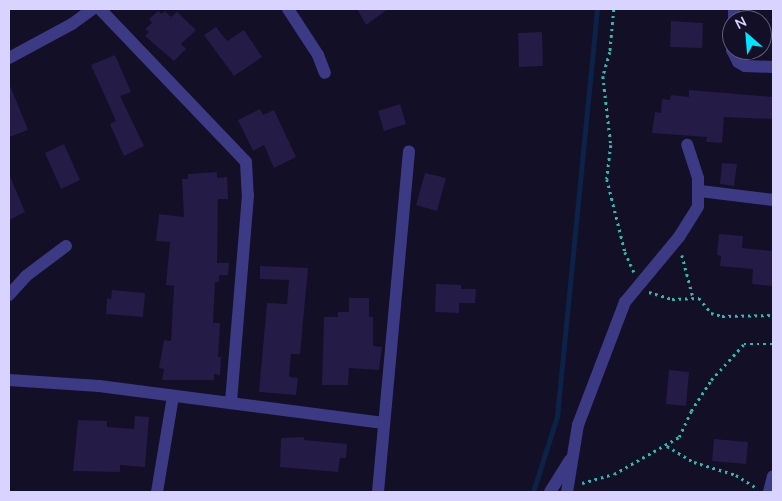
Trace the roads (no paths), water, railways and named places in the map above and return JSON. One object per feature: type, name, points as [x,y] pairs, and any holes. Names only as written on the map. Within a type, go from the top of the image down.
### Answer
[{"type":"street","points":[[9,58],[72,24],[92,9]]},
{"type":"street","points":[[100,9],[246,162],[248,196],[231,404]]},
{"type":"street","points":[[288,9],[318,55],[325,73]]},
{"type":"street","points":[[737,60],[745,66],[773,67]]},
{"type":"street","points":[[567,489],[570,460],[578,425],[625,302],[637,285],[679,237],[695,212],[700,191],[687,145]]},
{"type":"street","points":[[378,492],[409,151]]},
{"type":"street","points":[[700,191],[773,200]]},
{"type":"street","points":[[9,295],[26,276],[66,246]]},
{"type":"street","points":[[9,380],[173,396],[384,423]]},
{"type":"street","points":[[157,492],[173,396]]},
{"type":"street","points":[[550,492],[570,460]]},
{"type":"street","points":[[770,492],[773,476]]},
{"type":"waterway","points":[[533,492],[557,417],[597,9]]}]
